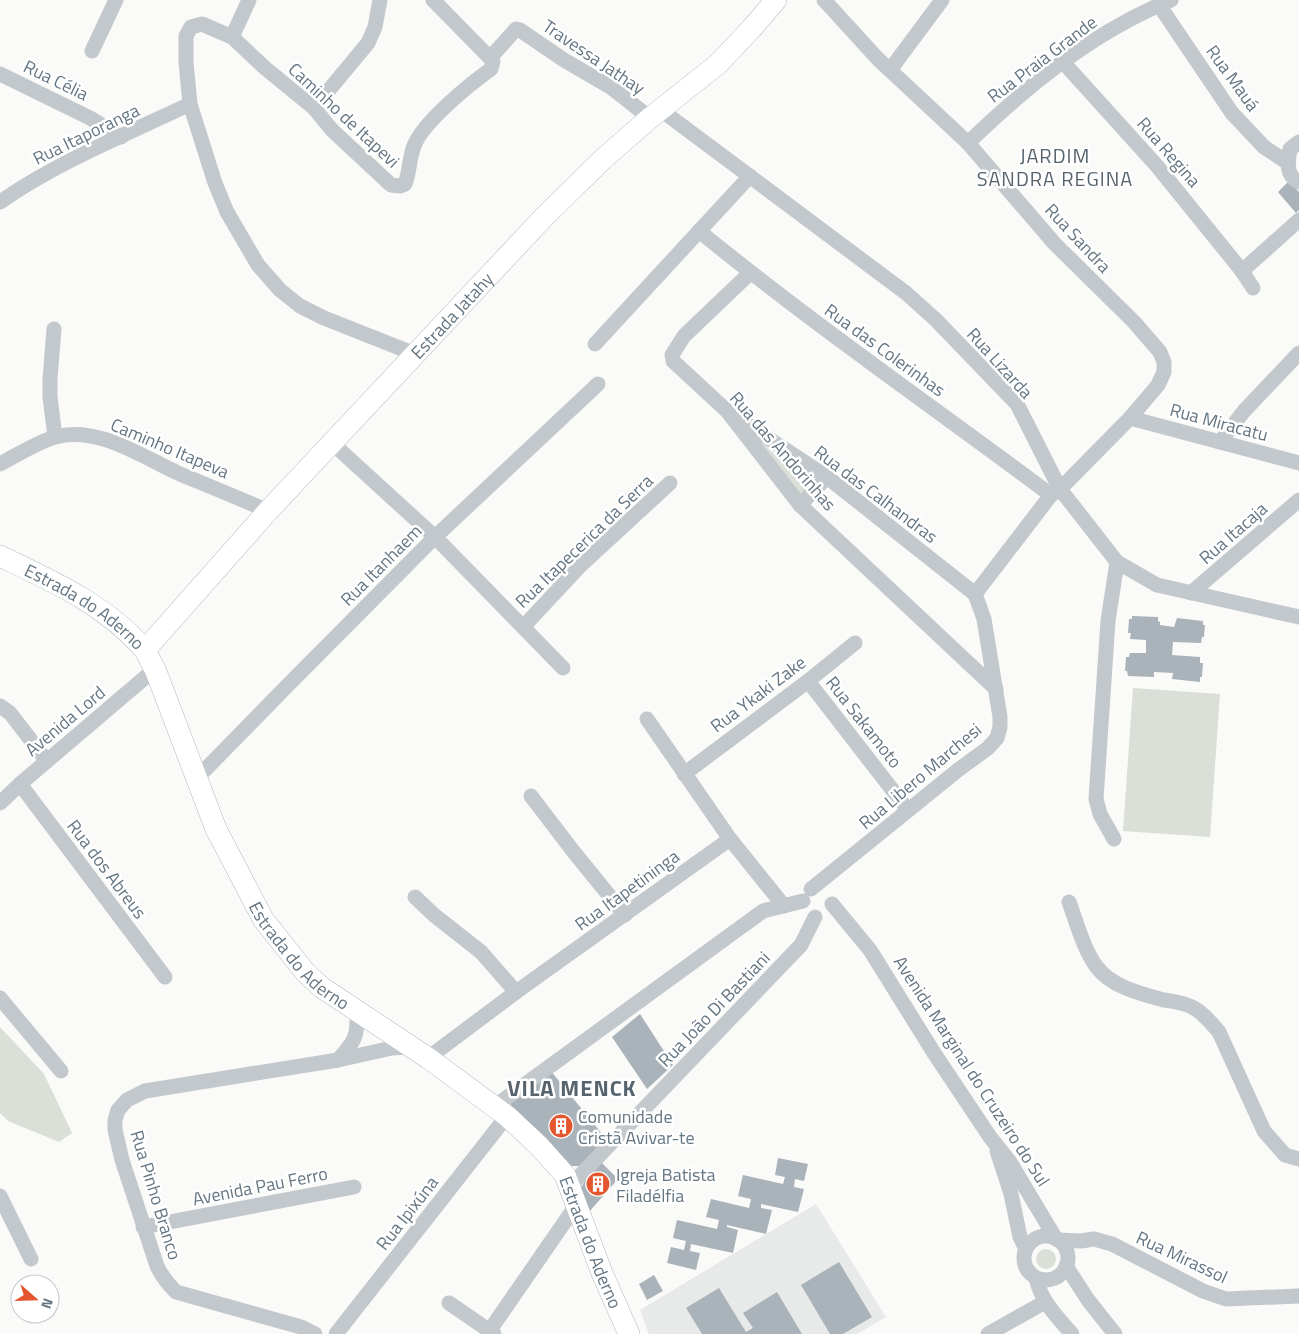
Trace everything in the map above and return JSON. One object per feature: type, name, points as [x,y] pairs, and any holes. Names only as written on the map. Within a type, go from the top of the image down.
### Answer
[{"type":"main road","name":"Estrada Jatahy","points":[[145,650],[268,511],[544,217],[603,159],[718,64],[776,0]]},
{"type":"main road","name":"Estrada do Aderno","points":[[0,556],[66,588],[112,619],[145,650],[155,669],[216,829],[263,918],[305,972],[321,988],[419,1052],[500,1111],[539,1146],[565,1175],[602,1273],[629,1334]]},
{"type":"street","points":[[92,51],[116,0]]},
{"type":"street","points":[[232,37],[249,0]]},
{"type":"street","points":[[433,0],[490,58]]},
{"type":"street","name":"Rua Sandra","points":[[824,0],[890,70],[968,143],[1054,243],[1134,322],[1160,352],[1164,362],[1164,372],[1158,386],[1130,418],[1056,492]]},
{"type":"street","points":[[890,70],[942,0]]},
{"type":"street","points":[[314,108],[368,43],[375,27],[379,1]]},
{"type":"street","name":"Rua Praia Grande","points":[[968,143],[1000,112],[1063,62],[1108,32],[1165,2]]},
{"type":"street","name":"Rua Mauá","points":[[1165,2],[1232,113],[1264,147],[1288,163]]},
{"type":"street","name":"Caminho de Itapevi","points":[[190,104],[186,62],[186,36],[191,27],[202,24],[232,37],[265,68],[314,108],[332,130],[392,184],[402,186],[405,184],[409,172],[410,157],[419,137],[466,87],[491,69],[493,63],[490,58],[516,30]]},
{"type":"street","name":"Travessa Jathay","points":[[516,30],[520,30],[564,60],[656,114]]},
{"type":"street","name":"Rua Regina","points":[[1063,62],[1157,166],[1242,271],[1253,288]]},
{"type":"street","name":"Rua Célia","points":[[0,74],[90,118],[121,137]]},
{"type":"street","points":[[190,104],[215,183],[227,212],[244,242],[269,279],[300,306],[324,318],[415,354]]},
{"type":"street","name":"Rua Itaporanga","points":[[0,202],[25,185],[190,104]]},
{"type":"street","name":"Rua Lizarda","points":[[656,114],[750,176],[899,288],[936,320],[1017,404],[1056,492],[1118,562],[1157,585],[1299,617]]},
{"type":"street","points":[[1299,142],[1290,150],[1287,167],[1290,174],[1299,182]]},
{"type":"street","points":[[595,344],[750,176]]},
{"type":"street","points":[[1242,271],[1299,220]]},
{"type":"street","name":"Rua das Colerinhas","points":[[699,231],[750,273],[872,366],[1056,492]]},
{"type":"street","name":"Rua das Andorinhas","points":[[750,273],[684,336],[672,355],[673,361],[678,368],[727,411],[800,505],[996,689]]},
{"type":"street","points":[[54,329],[50,397],[55,437]]},
{"type":"street","points":[[1220,442],[1244,411],[1299,353]]},
{"type":"street","name":"Rua Itanhaem","points":[[196,779],[435,537],[598,384]]},
{"type":"street","name":"Rua das Calhandras","points":[[727,411],[827,477],[975,594]]},
{"type":"street","name":"Rua Miracatu","points":[[1130,418],[1299,463]]},
{"type":"street","name":"Caminho Itapeva","points":[[0,464],[55,437],[80,435],[99,438],[268,511]]},
{"type":"street","points":[[332,443],[435,537],[563,668]]},
{"type":"street","points":[[800,505],[827,477]]},
{"type":"street","name":"Rua Itapecerica da Serra","points":[[524,626],[581,565],[670,484]]},
{"type":"street","points":[[975,594],[1056,492]]},
{"type":"street","name":"Rua Itacaja","points":[[1191,594],[1299,500]]},
{"type":"street","points":[[1114,839],[1100,814],[1096,799],[1108,621],[1118,562]]},
{"type":"street","name":"Rua Libero Marchesi","points":[[500,1111],[762,911],[784,906],[807,895],[908,810],[988,748],[997,738],[1000,717],[984,619],[975,594]]},
{"type":"street","name":"Rua Ykaki Zake","points":[[684,774],[855,644]]},
{"type":"street","name":"Avenida Lord","points":[[0,803],[155,669]]},
{"type":"street","name":"Rua Sakamoto","points":[[808,681],[908,810]]},
{"type":"street","points":[[0,706],[10,713],[47,761]]},
{"type":"street","points":[[647,719],[730,839],[784,906]]},
{"type":"street","name":"Rua dos Abreus","points":[[20,784],[165,977]]},
{"type":"street","points":[[531,796],[625,914]]},
{"type":"street","name":"Rua Itapetininga","points":[[419,1052],[516,992],[730,839]]},
{"type":"street","points":[[820,887],[830,895],[832,904],[828,913],[824,916],[815,917],[804,909],[807,895],[820,887]]},
{"type":"street","points":[[415,897],[434,915],[482,952],[516,992]]},
{"type":"street","points":[[1069,902],[1083,940],[1097,966],[1111,980],[1133,991],[1184,1004],[1197,1010],[1219,1032],[1264,1131],[1285,1155],[1299,1159]]},
{"type":"street","name":"Avenida Marginal do Cruzeiro do Sul","points":[[832,904],[870,950],[934,1054],[995,1144],[1010,1162],[1057,1240]]},
{"type":"street","name":"Rua João Di Bastiani","points":[[570,1186],[801,944],[815,917]]},
{"type":"street","points":[[0,998],[60,1071]]},
{"type":"street","points":[[338,1060],[352,1044],[355,1037],[357,1011]]},
{"type":"street","name":"Rua Pinho Branco","points":[[315,1334],[301,1327],[176,1292],[162,1276],[143,1227],[122,1160],[115,1130],[118,1110],[127,1100],[145,1091],[338,1060],[392,1048],[419,1052]]},
{"type":"street","name":"Rua Ipixúna","points":[[336,1334],[500,1111]]},
{"type":"street","points":[[995,1144],[1011,1194],[1020,1237],[1026,1249]]},
{"type":"street","name":"Avenida Pau Ferro","points":[[143,1227],[354,1187]]},
{"type":"street","points":[[0,1196],[31,1259]]},
{"type":"street","points":[[450,1304],[492,1332],[576,1206]]},
{"type":"street","points":[[1081,1241],[1067,1264],[1063,1272],[1051,1280],[1036,1278],[1026,1269],[1024,1256],[1030,1243],[1036,1239],[1050,1236],[1057,1240],[1066,1249],[1067,1264],[1088,1300],[1115,1334]]},
{"type":"street","name":"Rua Mirassol","points":[[1057,1240],[1081,1241],[1094,1239],[1112,1244],[1203,1292],[1226,1299],[1299,1296]]},
{"type":"street","points":[[1036,1278],[1045,1302],[1072,1334]]},
{"type":"street","points":[[988,1334],[1045,1302]]},
{"type":"shaded area","points":[[732,417],[812,486],[803,497]]},
{"type":"shaded area","points":[[1133,688],[1220,694],[1210,837],[1123,831]]},
{"type":"shaded area","points":[[0,1027],[44,1074],[72,1133],[59,1142],[8,1121],[0,1113]]},
{"type":"shaded area","points":[[816,1204],[886,1317],[857,1334],[649,1334],[640,1310]]},
{"type":"shaded area","points":[[1046,1249],[1053,1252],[1056,1259],[1053,1266],[1046,1269],[1039,1266],[1036,1259],[1039,1252]]},
{"type":"building","points":[[1289,181],[1299,192],[1299,210],[1296,213],[1278,192]]},
{"type":"building","points":[[1132,616],[1158,617],[1160,625],[1174,627],[1177,618],[1203,621],[1203,625],[1205,625],[1204,637],[1202,637],[1201,643],[1173,642],[1172,655],[1200,657],[1200,663],[1203,663],[1200,682],[1172,679],[1173,673],[1154,672],[1154,677],[1128,676],[1127,671],[1125,671],[1126,657],[1129,657],[1130,653],[1146,653],[1146,640],[1130,639],[1131,633],[1128,633],[1129,619],[1132,619]]},
{"type":"building","points":[[640,1014],[673,1065],[647,1089],[612,1037]]},
{"type":"building","name":"Comunidade Cristã Avivar-te","points":[[550,1070],[607,1140],[582,1166],[567,1166],[513,1112],[510,1102]]},
{"type":"building","points":[[778,1158],[808,1164],[804,1181],[795,1179],[794,1187],[804,1189],[798,1212],[761,1204],[761,1208],[772,1210],[766,1234],[727,1225],[727,1227],[738,1230],[733,1253],[691,1244],[690,1251],[700,1253],[696,1270],[667,1263],[671,1247],[684,1250],[686,1241],[673,1238],[677,1220],[717,1229],[719,1220],[706,1217],[711,1199],[749,1208],[751,1199],[738,1196],[743,1175],[783,1184],[785,1177],[775,1175]]},
{"type":"building","name":"Igreja Batista Filadélfia","points":[[600,1161],[618,1179],[589,1212],[580,1189]]},
{"type":"building","points":[[839,1262],[872,1317],[843,1334],[830,1334],[801,1285]]},
{"type":"building","points":[[654,1275],[663,1291],[647,1300],[639,1284]]},
{"type":"building","points":[[719,1288],[746,1332],[753,1328],[743,1313],[777,1292],[802,1334],[702,1334],[686,1308]]},
{"type":"place","name":"Comunidade Cristã Avivar-te","points":[[561,1126]]},
{"type":"place","name":"Igreja Batista Filadélfia","points":[[598,1184]]},
{"type":"district","name":"JARDIM SANDRA REGINA","points":[[1055,166]]},
{"type":"district","name":"VILA MENCK","points":[[572,1088]]}]
